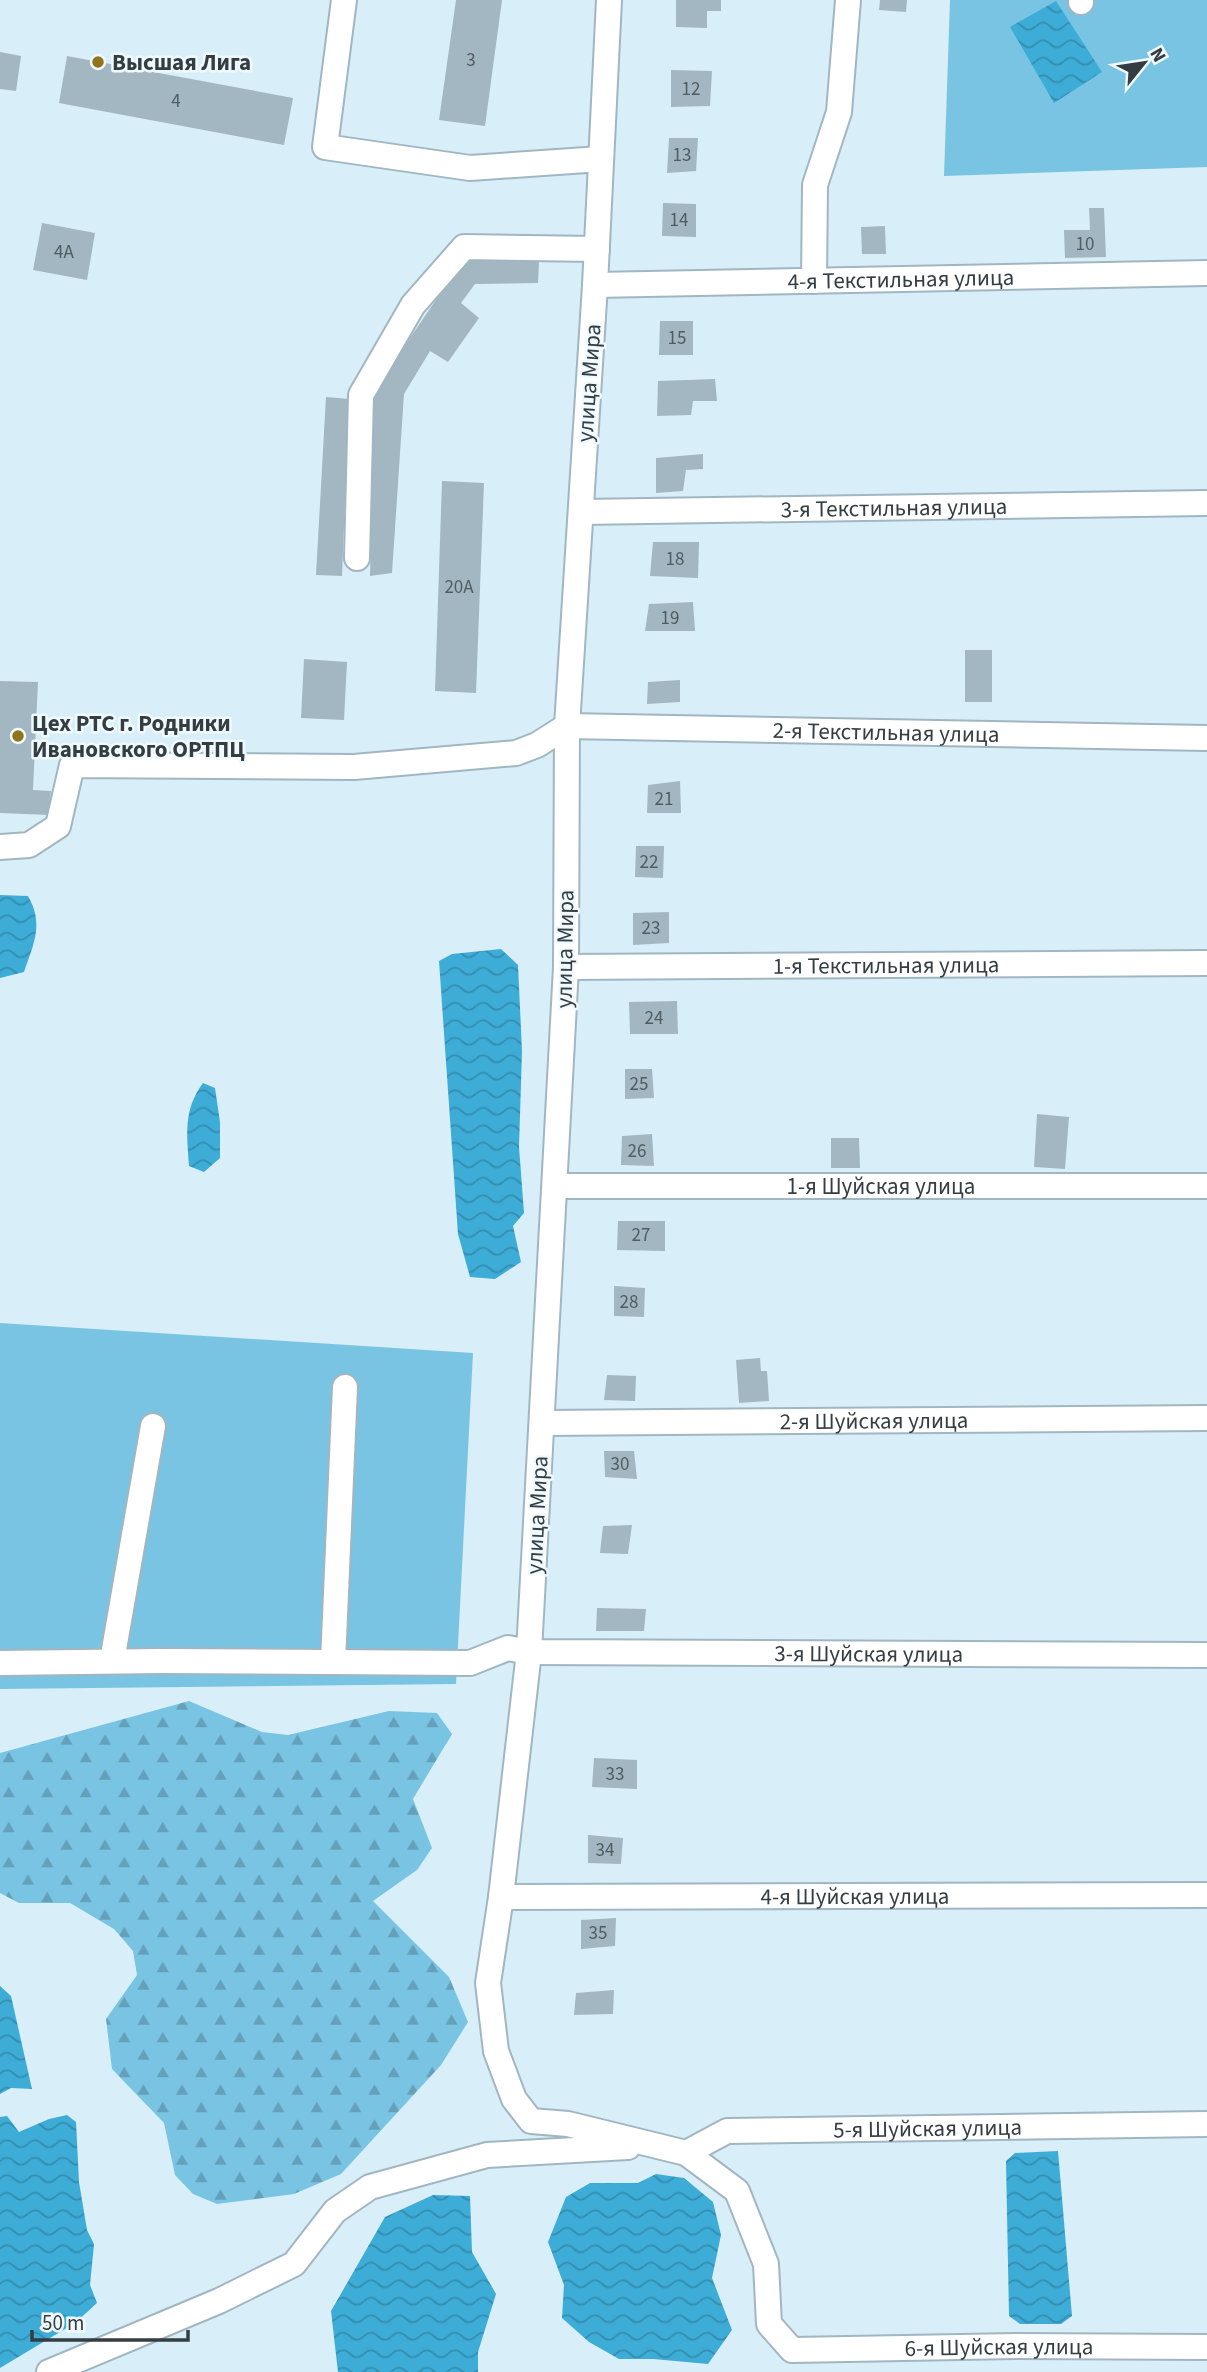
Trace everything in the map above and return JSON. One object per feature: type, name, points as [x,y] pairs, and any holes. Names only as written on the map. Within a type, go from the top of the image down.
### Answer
[{"type":"street","points":[[344,0],[325,146],[470,168],[601,159]]},
{"type":"street","name":"улица Мира","points":[[609,0],[595,285],[567,726],[566,967],[529,1652],[501,1896],[488,1983],[496,2051],[514,2099],[531,2121],[568,2124],[654,2147]]},
{"type":"street","points":[[814,281],[815,185],[839,111],[848,0]]},
{"type":"street","points":[[357,558],[361,395],[413,305],[464,247],[597,249]]},
{"type":"street","name":"4-я Текстильная улица","points":[[595,285],[1207,273]]},
{"type":"street","name":"3-я Текстильная улица","points":[[581,512],[1207,503]]},
{"type":"street","points":[[0,847],[29,845],[58,827],[72,765],[368,766],[516,753],[537,745],[567,726]]},
{"type":"street","name":"2-я Текстильная улица","points":[[567,726],[1207,738]]},
{"type":"street","name":"1-я Текстильная улица","points":[[566,967],[1207,963]]},
{"type":"street","name":"1-я Шуйская улица","points":[[555,1186],[1207,1186]]},
{"type":"street","points":[[333,1662],[345,1387]]},
{"type":"street","name":"2-я Шуйская улица","points":[[542,1423],[1207,1418]]},
{"type":"street","points":[[112,1661],[153,1426]]},
{"type":"street","name":"3-я Шуйская улица","points":[[0,1663],[470,1663],[508,1648],[529,1652],[1207,1655]]},
{"type":"street","name":"4-я Шуйская улица","points":[[501,1896],[1207,1895]]},
{"type":"street","name":"5-я Шуйская улица","points":[[686,2153],[727,2131],[1207,2124]]},
{"type":"street","points":[[49,2372],[219,2301],[294,2264],[335,2211],[370,2187],[487,2155],[654,2147],[686,2153]]},
{"type":"street","name":"6-я Шуйская улица","points":[[686,2153],[737,2191],[766,2264],[769,2324],[792,2350],[1016,2346],[1207,2347]]},
{"type":"green space","points":[[950,0],[1207,0],[1207,167],[944,176]]},
{"type":"green space","points":[[0,1323],[473,1353],[456,1684],[0,1689]]},
{"type":"green space","points":[[189,1701],[262,1732],[288,1735],[389,1711],[437,1713],[452,1734],[413,1799],[432,1848],[417,1870],[373,1901],[449,1977],[468,2022],[441,2065],[341,2174],[294,2194],[217,2204],[193,2194],[175,2175],[164,2123],[112,2069],[106,2019],[137,1975],[133,1951],[114,1929],[70,1903],[19,1903],[0,1893],[0,1753]]},
{"type":"water","points":[[1056,1],[1102,72],[1054,103],[1010,27]]},
{"type":"water","points":[[0,895],[28,896],[36,916],[36,934],[24,972],[0,978]]},
{"type":"water","points":[[501,949],[518,965],[522,1051],[519,1147],[524,1213],[513,1226],[521,1262],[495,1279],[470,1277],[458,1234],[439,961],[452,954]]},
{"type":"water","points":[[203,1083],[215,1088],[220,1122],[220,1158],[204,1172],[189,1166],[187,1133],[192,1103]]},
{"type":"water","points":[[0,1986],[11,1996],[32,2089],[11,2088],[0,2094]]},
{"type":"water","points":[[67,2115],[76,2122],[79,2182],[87,2230],[94,2244],[90,2285],[97,2303],[75,2323],[0,2368],[0,2117],[7,2116],[19,2132],[49,2119]]},
{"type":"water","points":[[1058,2151],[1072,2316],[1061,2324],[1020,2324],[1009,2316],[1006,2161],[1015,2153]]},
{"type":"water","points":[[656,2174],[684,2178],[713,2202],[721,2235],[712,2278],[732,2330],[708,2364],[619,2359],[589,2342],[562,2318],[564,2285],[548,2242],[566,2197],[590,2183],[638,2183]]},
{"type":"water","points":[[433,2195],[470,2196],[472,2252],[496,2294],[478,2352],[478,2372],[338,2372],[331,2311],[385,2217]]},
{"type":"building","points":[[456,0],[502,0],[485,126],[439,120]]},
{"type":"building","points":[[676,0],[721,0],[721,11],[707,11],[707,28],[676,27]]},
{"type":"building","points":[[880,0],[907,0],[906,12],[879,10]]},
{"type":"building","points":[[0,52],[21,56],[16,91],[0,89]]},
{"type":"building","points":[[67,56],[293,98],[284,145],[59,103]]},
{"type":"building","points":[[671,70],[712,71],[710,106],[671,107]]},
{"type":"building","points":[[669,138],[698,138],[696,171],[667,173]]},
{"type":"building","points":[[663,203],[696,204],[696,237],[662,236]]},
{"type":"building","points":[[1089,208],[1104,208],[1106,257],[1065,258],[1064,230],[1090,230]]},
{"type":"building","points":[[42,223],[95,233],[87,280],[33,270]]},
{"type":"building","points":[[885,226],[886,254],[862,254],[861,227]]},
{"type":"building","points":[[463,260],[539,261],[538,283],[475,284],[461,303],[479,318],[448,362],[430,351],[404,394],[392,573],[370,576],[374,391]]},
{"type":"building","points":[[660,321],[693,321],[693,355],[659,355]]},
{"type":"building","points":[[715,379],[717,401],[693,401],[691,415],[657,416],[658,381]]},
{"type":"building","points":[[326,397],[349,399],[342,576],[316,575]]},
{"type":"building","points":[[703,454],[703,469],[686,470],[683,491],[656,493],[656,458]]},
{"type":"building","points":[[442,481],[484,483],[476,693],[435,691]]},
{"type":"building","points":[[653,542],[699,542],[698,578],[650,576]]},
{"type":"building","points":[[693,602],[695,631],[645,631],[649,604]]},
{"type":"building","points":[[965,650],[992,650],[992,702],[965,702]]},
{"type":"building","points":[[304,659],[347,662],[344,720],[301,718]]},
{"type":"building","points":[[680,680],[680,702],[647,704],[648,682]]},
{"type":"building","name":"Цех РТС г. Родники Ивановского ОРТПЦ","points":[[0,681],[38,682],[33,790],[51,791],[49,815],[0,813]]},
{"type":"building","points":[[680,781],[681,813],[647,813],[648,785]]},
{"type":"building","points":[[636,846],[664,846],[663,878],[635,877]]},
{"type":"building","points":[[669,912],[669,943],[633,945],[633,913]]},
{"type":"building","points":[[677,1001],[678,1034],[630,1034],[629,1002]]},
{"type":"building","points":[[625,1069],[652,1069],[654,1098],[625,1099]]},
{"type":"building","points":[[1037,1114],[1069,1117],[1065,1169],[1034,1167]]},
{"type":"building","points":[[652,1134],[654,1166],[621,1165],[622,1136]]},
{"type":"building","points":[[831,1138],[859,1138],[860,1168],[831,1168]]},
{"type":"building","points":[[618,1221],[665,1221],[665,1251],[617,1250]]},
{"type":"building","points":[[614,1286],[645,1288],[644,1317],[614,1316]]},
{"type":"building","points":[[760,1358],[761,1371],[767,1371],[769,1401],[739,1403],[736,1360]]},
{"type":"building","points":[[607,1375],[636,1376],[635,1401],[604,1400]]},
{"type":"building","points":[[604,1451],[634,1451],[637,1479],[605,1477]]},
{"type":"building","points":[[632,1525],[628,1554],[600,1553],[603,1526]]},
{"type":"building","points":[[597,1608],[646,1609],[644,1631],[596,1631]]},
{"type":"building","points":[[594,1758],[637,1760],[637,1789],[592,1787]]},
{"type":"building","points":[[588,1835],[623,1838],[621,1864],[588,1863]]},
{"type":"building","points":[[616,1918],[615,1946],[581,1949],[581,1920]]},
{"type":"building","points":[[614,1990],[613,2014],[574,2015],[576,1993]]},
{"type":"place","name":"Высшая Лига","points":[[98,62]]},
{"type":"place","name":"Цех РТС г. Родники Ивановского ОРТПЦ","points":[[18,736]]}]
